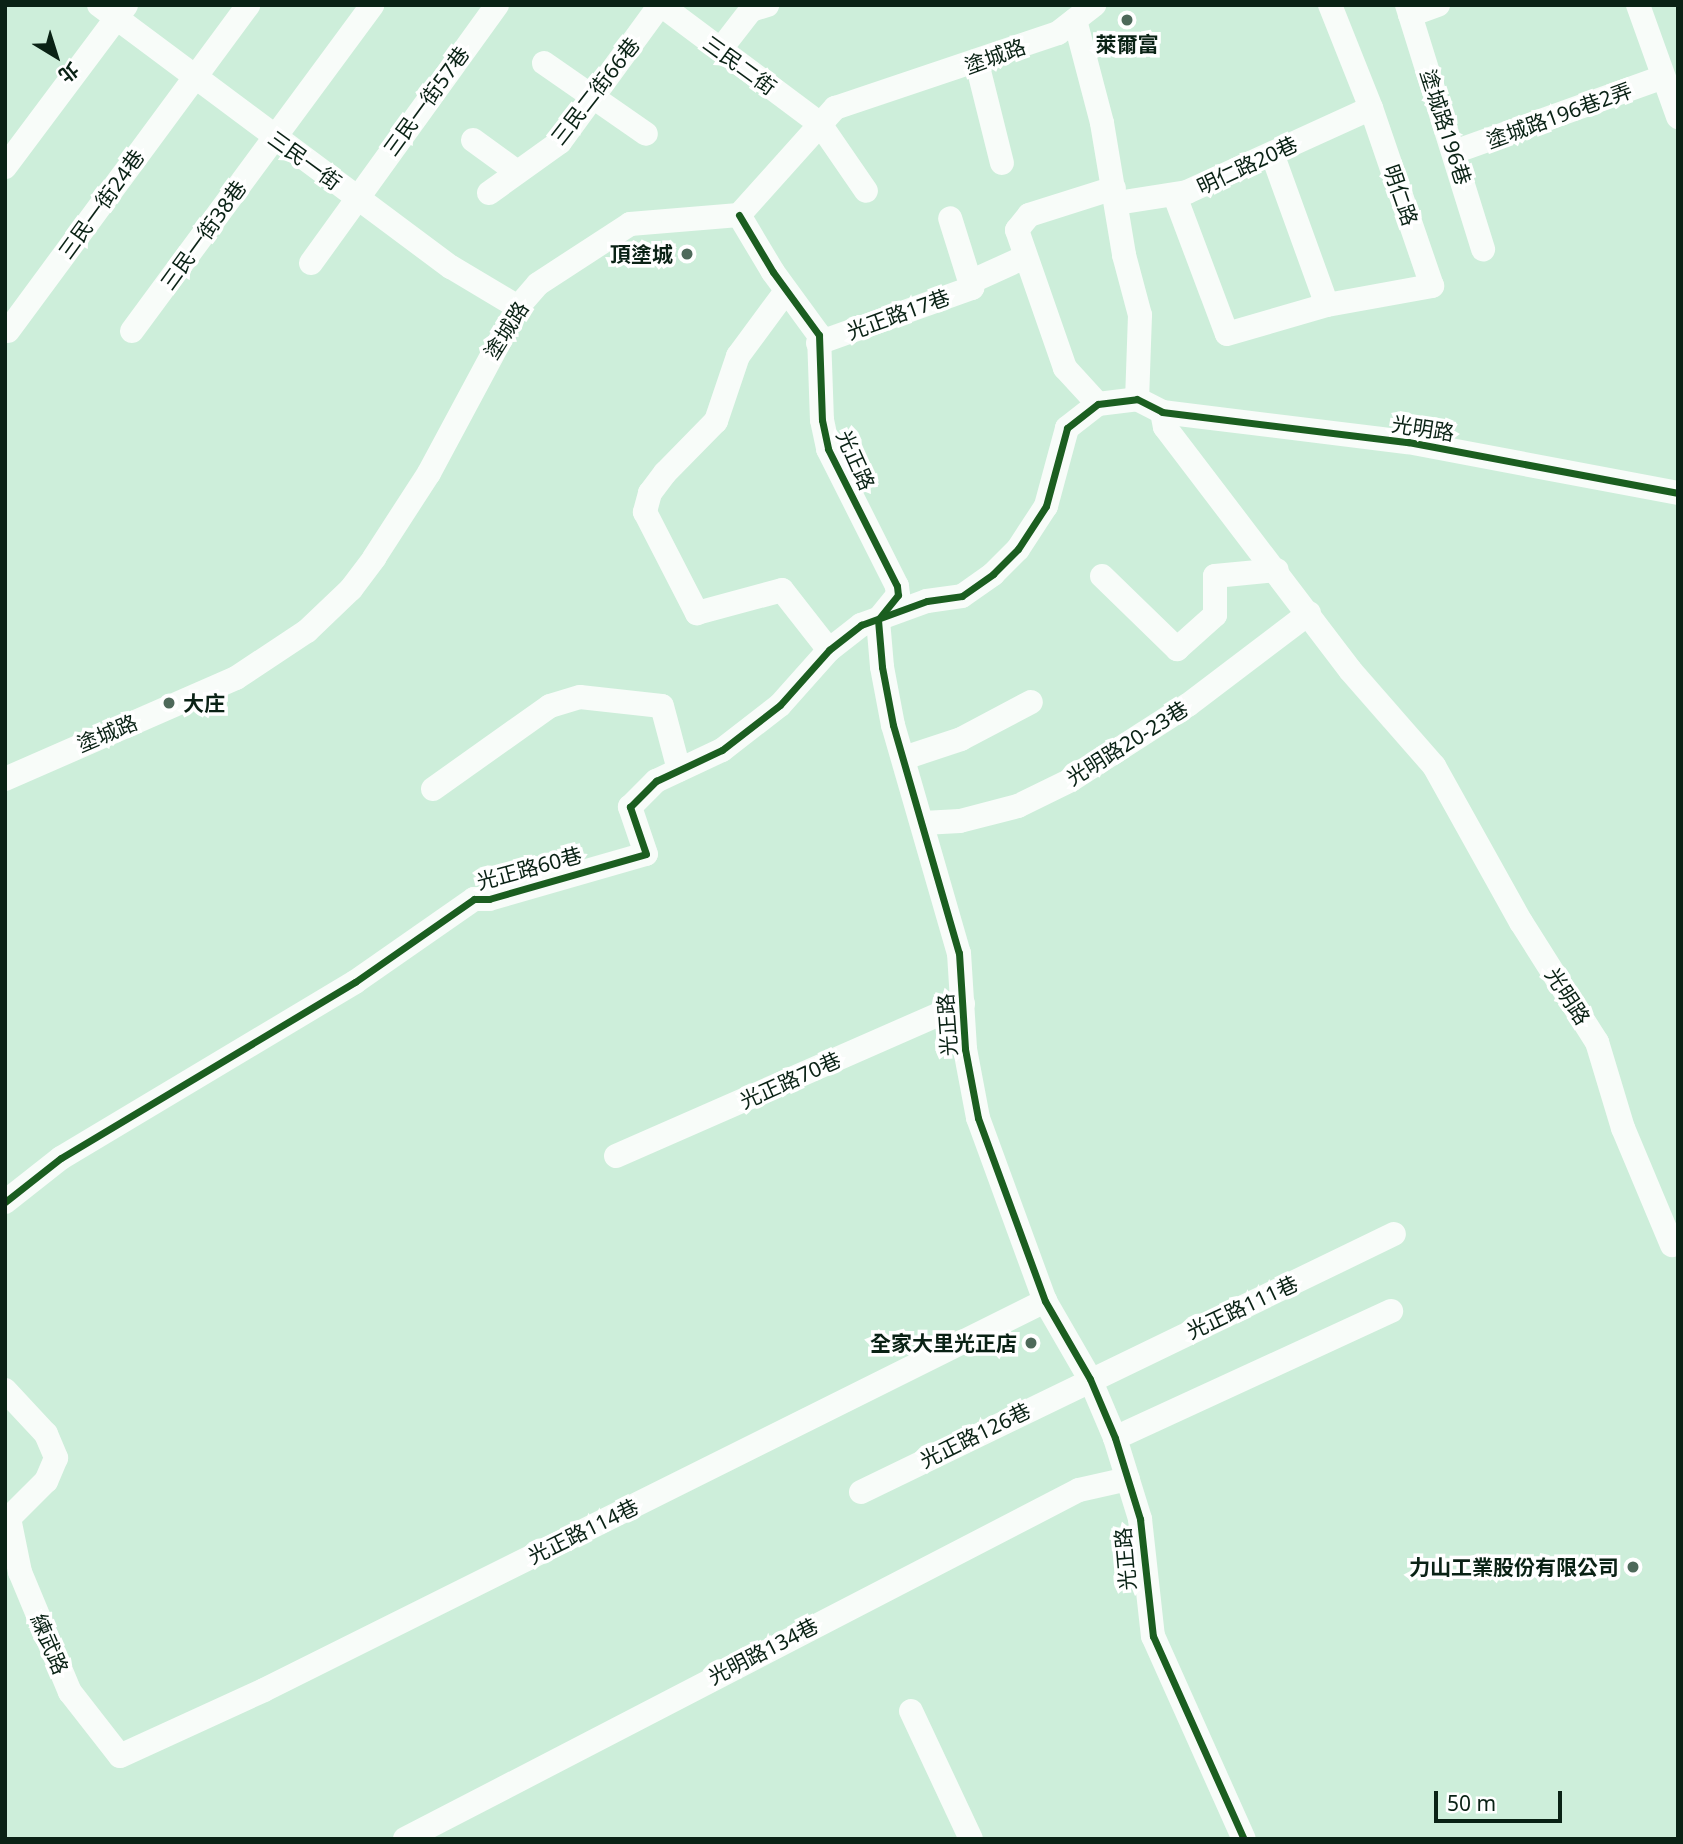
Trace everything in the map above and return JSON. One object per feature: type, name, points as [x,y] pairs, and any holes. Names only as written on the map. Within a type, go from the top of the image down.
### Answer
[{"type":"street","name":"三民一街24巷","points":[[8,331],[248,5]]},
{"type":"street","name":"三民一街38巷","points":[[132,331],[372,5]]},
{"type":"street","name":"三民一街57巷","points":[[311,264],[355,197],[498,5]]},
{"type":"street","name":"三民二街","points":[[661,5],[820,124],[867,181]]},
{"type":"street","name":"三民二街66巷","points":[[489,193],[560,142],[661,5]]},
{"type":"street","points":[[720,50],[751,10],[767,5]]},
{"type":"street","name":"明仁路","points":[[1327,305],[1432,286],[1371,108],[1330,5]]},
{"type":"street","points":[[1409,10],[1438,5]]},
{"type":"street","points":[[1638,5],[1678,117]]},
{"type":"street","name":"三民一街","points":[[114,9],[194,77],[274,138],[452,267],[517,307]]},
{"type":"street","points":[[5,167],[114,9]]},
{"type":"street","name":"塗城路196巷","points":[[1409,10],[1483,249]]},
{"type":"street","points":[[1071,16],[1116,195],[1124,256],[1140,315],[1137,398]]},
{"type":"street","name":"塗城路","points":[[5,779],[236,678],[307,631],[351,589],[374,558],[429,473],[517,307],[538,284],[630,224],[739,215],[835,108],[977,63],[1071,16]]},
{"type":"street","points":[[544,63],[646,134]]},
{"type":"street","points":[[977,63],[1002,163]]},
{"type":"street","name":"塗城路196巷2弄","points":[[1454,152],[1663,77]]},
{"type":"street","name":"明仁路20巷","points":[[1116,195],[1175,195],[1273,156],[1371,108]]},
{"type":"street","points":[[473,140],[517,172]]},
{"type":"street","points":[[1175,195],[1227,334],[1327,305],[1273,156]]},
{"type":"street","points":[[1116,195],[1029,215],[1017,230],[1065,368],[1098,404],[1137,398],[1161,412]]},
{"type":"street","name":"光正路","points":[[739,215],[786,291],[816,329],[828,449],[897,586],[898,595],[878,621],[882,667],[904,758],[959,953],[965,1049],[978,1118],[1045,1301],[1090,1379],[1115,1438],[1140,1519],[1153,1636],[1244,1839]]},
{"type":"street","name":"光正路17巷","points":[[818,343],[972,288],[950,218]]},
{"type":"street","name":"光正路17巷","points":[[970,282],[1025,257]]},
{"type":"street","points":[[786,291],[738,356],[716,421],[665,473],[650,493],[645,512],[697,613],[782,590],[829,650]]},
{"type":"street","name":"光正路60巷","points":[[5,1202],[61,1158],[355,982],[474,899],[489,899],[646,854],[630,807],[656,780],[722,750],[780,705],[829,650],[860,625],[878,621],[926,601],[972,591],[1018,549],[1046,506],[1067,428],[1098,404]]},
{"type":"street","name":"光明路","points":[[1672,1244],[1623,1128],[1597,1042],[1521,922],[1434,766],[1350,670],[1165,428],[1161,412],[1408,442],[1678,493]]},
{"type":"street","points":[[1102,576],[1177,649],[1215,615],[1215,576],[1276,570]]},
{"type":"street","name":"光明路20-23巷","points":[[923,824],[960,821],[1017,806],[1071,780],[1188,705],[1309,613]]},
{"type":"street","points":[[433,789],[550,706],[580,697],[662,706],[678,771]]},
{"type":"street","points":[[904,758],[961,739],[1031,702]]},
{"type":"street","name":"光正路70巷","points":[[616,1156],[963,1004]]},
{"type":"street","name":"光正路111巷","points":[[1090,1379],[1394,1234]]},
{"type":"street","name":"光正路114巷","points":[[120,1756],[264,1690],[1045,1301]]},
{"type":"street","points":[[1115,1438],[1391,1311]]},
{"type":"street","name":"光正路126巷","points":[[861,1492],[1090,1379]]},
{"type":"street","name":"練武路","points":[[5,1390],[46,1434],[56,1458],[46,1480],[7,1520],[20,1572],[71,1692],[120,1756]]},
{"type":"street","name":"光明路134巷","points":[[405,1839],[1079,1490],[1128,1479]]},
{"type":"street","points":[[911,1711],[971,1839]]},
{"type":"cycle path","points":[[739,215],[773,272],[819,335],[822,420],[828,449],[897,586],[898,595],[878,620],[882,667],[893,725],[959,953],[965,1049],[978,1118],[1045,1301],[1090,1379],[1115,1438],[1140,1519],[1153,1636],[1244,1839]]},
{"type":"cycle path","points":[[5,1202],[61,1158],[355,982],[474,899],[489,899],[646,854],[630,807],[656,781],[722,750],[780,705],[829,650],[861,625],[927,601],[962,596],[993,574],[1018,549],[1046,506],[1067,428],[1098,404],[1137,399],[1162,412],[1408,442],[1678,493]]},
{"type":"place","name":"萊爾富","points":[[1127,20]]},
{"type":"place","name":"頂塗城","points":[[687,254]]},
{"type":"place","name":"大庄","points":[[169,703]]},
{"type":"place","name":"全家大里光正店","points":[[1031,1343]]},
{"type":"place","name":"力山工業股份有限公司","points":[[1633,1567]]}]
